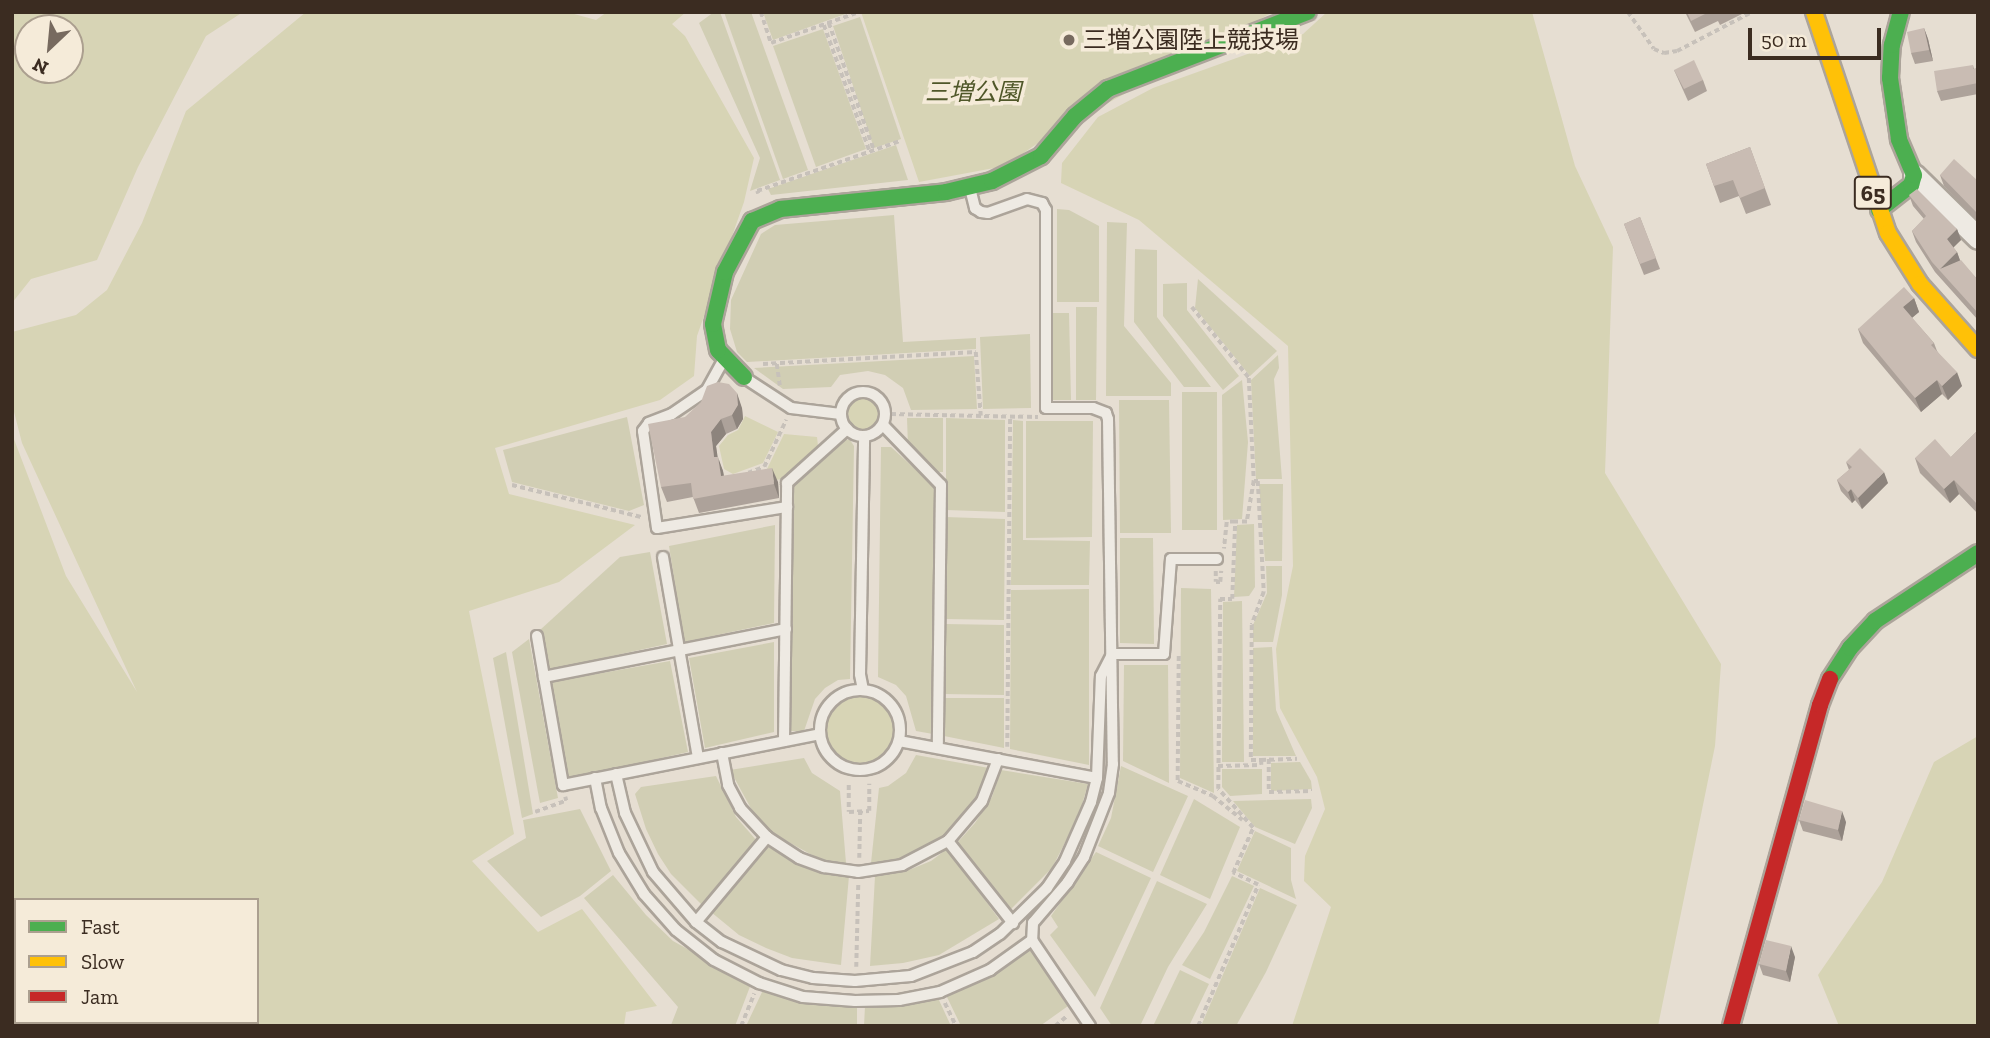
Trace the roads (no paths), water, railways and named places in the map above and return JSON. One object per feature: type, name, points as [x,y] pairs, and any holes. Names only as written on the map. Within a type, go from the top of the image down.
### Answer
[{"type":"street","points":[[744,377],[727,363],[714,339],[714,309],[725,272],[752,221],[780,209],[970,188],[1017,171],[1041,156],[1074,116],[1108,89],[1308,12]]},
{"type":"street","name":"65","points":[[1814,12],[1879,210],[1898,252],[1914,276],[1978,349]]},
{"type":"street","points":[[1901,12],[1892,45],[1891,78],[1899,139],[1914,175],[1978,238]]},
{"type":"street","points":[[1879,210],[1911,185],[1914,175]]},
{"type":"street","points":[[1731,1026],[1820,705],[1830,679],[1850,648],[1875,621],[1978,553]]},
{"type":"lane","points":[[970,188],[975,208],[981,212],[988,213],[1027,199],[1042,203],[1046,210],[1045,408],[1093,408],[1106,413],[1108,419],[1113,654],[1113,764],[1109,793],[1084,857],[1068,882],[1033,923],[1032,940],[1090,1026]]},
{"type":"lane","points":[[727,363],[708,390],[672,414],[649,424],[642,431],[657,528],[787,508]]},
{"type":"lane","points":[[744,377],[792,408],[841,414]]},
{"type":"lane","points":[[884,420],[875,433],[864,436],[847,429],[841,414],[844,403],[852,395],[863,392],[874,395],[883,403],[884,420],[941,485],[938,748]]},
{"type":"lane","points":[[785,741],[788,483],[847,429]]},
{"type":"lane","points":[[863,690],[860,674],[864,436]]},
{"type":"lane","points":[[663,557],[698,758]]},
{"type":"lane","points":[[1113,654],[1164,654],[1171,559],[1217,559]]},
{"type":"lane","points":[[544,677],[786,629]]},
{"type":"lane","points":[[537,636],[563,785],[820,734]]},
{"type":"lane","points":[[616,774],[625,813],[637,844],[653,872],[696,922],[741,953],[781,971],[813,978],[855,981],[911,976],[943,966],[973,952],[1013,923],[1047,888],[1065,861],[1091,802],[1097,778],[1101,676],[1113,654]]},
{"type":"lane","points":[[863,690],[885,698],[893,707],[900,729],[899,741],[889,758],[872,768],[862,770],[852,769],[834,761],[822,744],[820,734],[820,724],[828,706],[843,694],[863,690]]},
{"type":"lane","points":[[899,741],[1097,778]]},
{"type":"lane","points":[[722,753],[728,785],[740,808],[767,837],[799,858],[824,867],[858,872],[902,865],[926,855],[948,841],[982,801],[1002,760]]},
{"type":"lane","points":[[595,778],[601,808],[619,853],[644,894],[676,930],[714,960],[759,983],[803,997],[855,1001],[899,1000],[940,992],[990,970],[1032,940]]},
{"type":"lane","points":[[696,922],[767,837]]},
{"type":"lane","points":[[948,841],[1013,923]]},
{"type":"place","name":"三増公園陸上競技場","points":[[1069,40]]},
{"type":"park label","name":"三増公園","points":[[973,92]]}]
